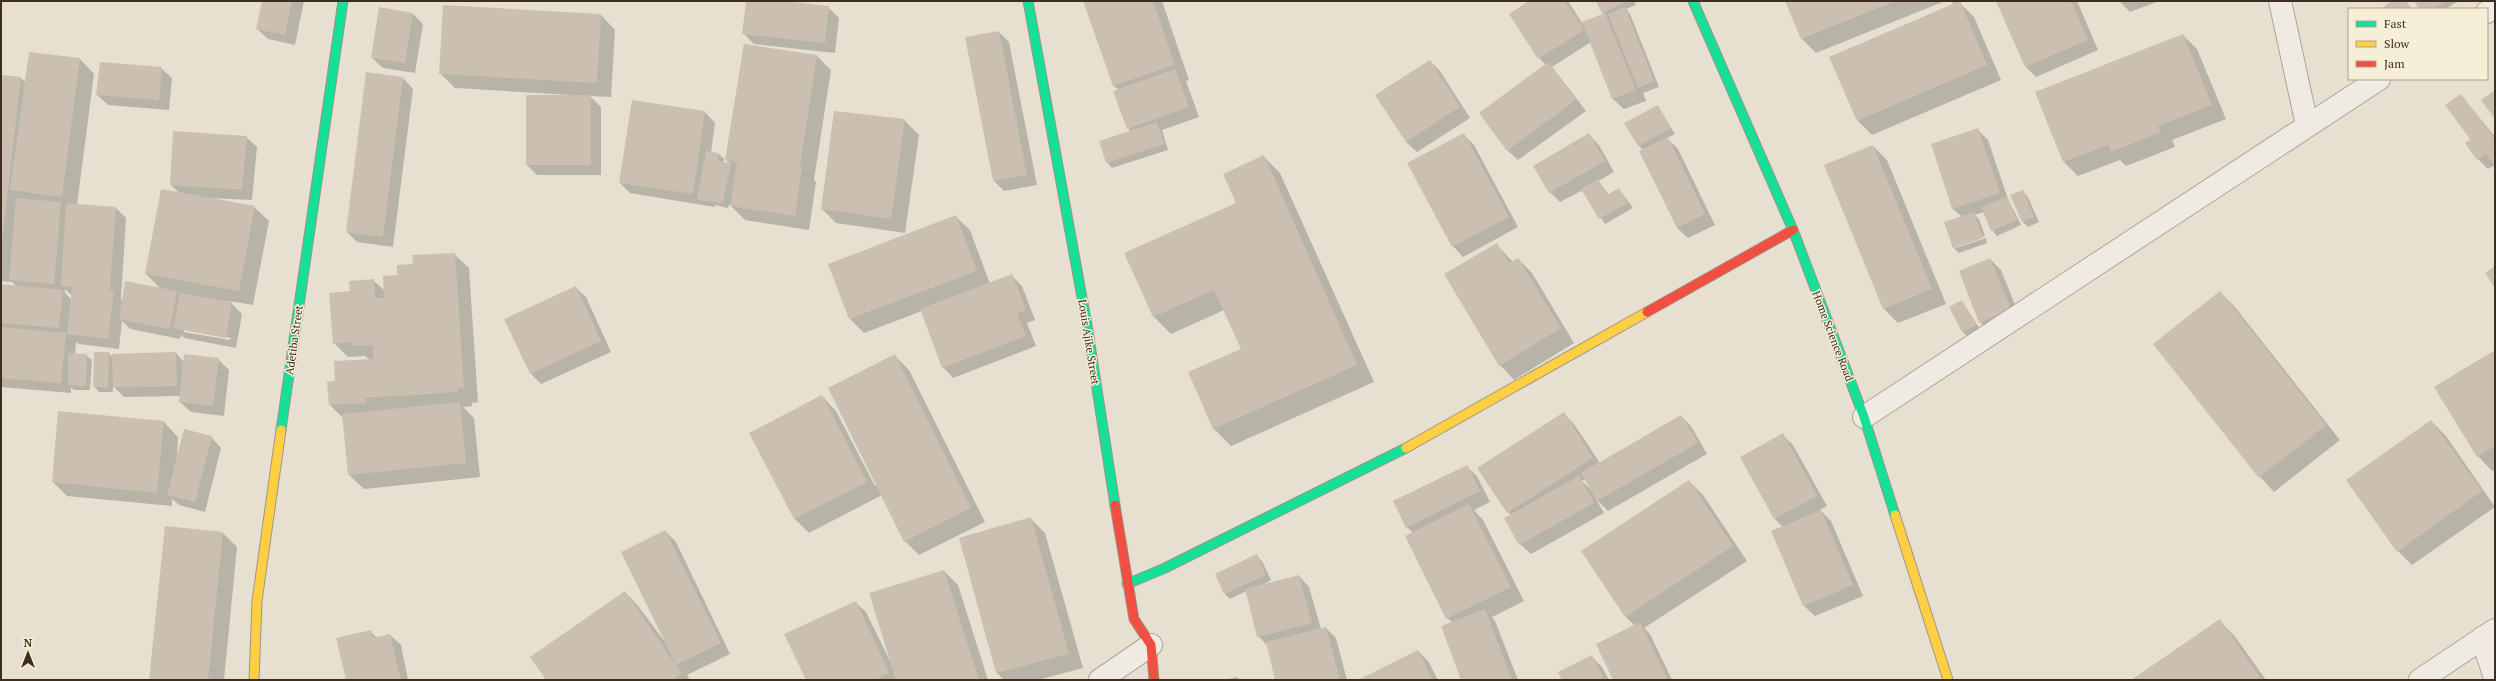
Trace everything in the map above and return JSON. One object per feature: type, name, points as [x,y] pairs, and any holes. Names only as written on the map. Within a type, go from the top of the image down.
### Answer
[{"type":"street","name":"Adetiba Street","points":[[254,680],[257,601],[343,1]]},
{"type":"street","name":"Louis Ajike Street","points":[[1028,1],[1087,325],[1127,584],[1134,619],[1151,645],[1154,680]]},
{"type":"street","name":"Home Science Road","points":[[1693,1],[1793,230],[1864,417],[1948,680]]},
{"type":"street","points":[[2280,1],[2307,125]]},
{"type":"street","points":[[1864,417],[2377,80]]},
{"type":"street","points":[[1127,584],[1165,568],[1399,452],[1793,230]]},
{"type":"street","points":[[2420,680],[2489,634],[2495,678]]},
{"type":"street","points":[[1100,680],[1151,645]]},
{"type":"building","points":[[262,1],[292,1],[285,35],[256,29]]},
{"type":"building","points":[[746,1],[784,1],[829,6],[825,43],[742,34]]},
{"type":"building","points":[[1083,1],[1153,1],[1175,65],[1113,86]]},
{"type":"building","points":[[1529,1],[1565,1],[1584,30],[1538,59],[1509,14]]},
{"type":"building","points":[[1596,1],[1628,1],[1602,13]]},
{"type":"building","points":[[1785,1],[1896,1],[1801,39]]},
{"type":"building","points":[[1960,1],[1987,65],[1857,121],[1829,57]]},
{"type":"building","points":[[1996,1],[2071,1],[2088,40],[2025,67]]},
{"type":"building","points":[[2391,1],[2406,1],[2411,8],[2382,8]]},
{"type":"building","points":[[2414,1],[2445,1],[2435,8],[2418,8]]},
{"type":"building","points":[[443,5],[601,14],[597,83],[439,74]]},
{"type":"building","points":[[379,7],[413,13],[405,63],[371,58]]},
{"type":"building","points":[[1625,7],[1654,81],[1638,88],[1608,14]]},
{"type":"building","points":[[1605,13],[1636,90],[1612,99],[1582,22]]},
{"type":"building","points":[[999,31],[1027,175],[993,181],[965,37]]},
{"type":"building","points":[[2183,34],[2212,105],[2158,126],[2161,132],[2111,152],[2108,145],[2063,162],[2035,92]]},
{"type":"building","points":[[744,44],[817,55],[800,166],[802,167],[795,216],[730,206],[737,162],[725,160]]},
{"type":"building","points":[[29,52],[80,58],[62,197],[10,190]]},
{"type":"building","points":[[1430,60],[1460,107],[1406,142],[1375,95]]},
{"type":"building","points":[[100,62],[162,67],[159,100],[96,95]]},
{"type":"building","points":[[1548,62],[1576,100],[1507,151],[1479,113]]},
{"type":"building","points":[[1175,69],[1189,107],[1127,129],[1113,91]]},
{"type":"building","points":[[366,72],[403,77],[383,237],[346,232]]},
{"type":"building","points":[[1,75],[21,77],[2,243],[1,243]]},
{"type":"building","points":[[2495,90],[2495,119],[2481,100]]},
{"type":"building","points":[[2461,94],[2495,139],[2495,166],[2486,154],[2477,160],[2465,143],[2470,139],[2445,105]]},
{"type":"building","points":[[526,95],[591,95],[591,165],[526,165]]},
{"type":"building","points":[[632,100],[705,111],[693,194],[619,183]]},
{"type":"building","points":[[1658,105],[1671,128],[1638,146],[1624,123]]},
{"type":"building","points":[[834,111],[905,119],[891,219],[821,209]]},
{"type":"building","points":[[1157,122],[1164,144],[1106,163],[1099,141]]},
{"type":"building","points":[[1978,128],[2000,193],[1952,209],[1931,144]]},
{"type":"building","points":[[173,131],[247,136],[242,190],[170,185]]},
{"type":"building","points":[[1464,133],[1509,217],[1452,247],[1407,163]]},
{"type":"building","points":[[1589,133],[1605,161],[1549,193],[1533,166]]},
{"type":"building","points":[[1668,137],[1705,214],[1677,228],[1639,151]]},
{"type":"building","points":[[1873,145],[1932,289],[1883,309],[1824,165]]},
{"type":"building","points":[[706,151],[719,153],[718,161],[731,163],[723,203],[697,200]]},
{"type":"building","points":[[1264,155],[1357,365],[1213,429],[1188,372],[1241,349],[1214,290],[1153,317],[1124,253],[1236,203],[1223,174]]},
{"type":"building","points":[[1598,179],[1607,195],[1619,188],[1628,203],[1599,219],[1581,189]]},
{"type":"building","points":[[161,189],[255,206],[239,291],[145,274]]},
{"type":"building","points":[[2023,190],[2034,217],[2022,222],[2010,195]]},
{"type":"building","points":[[2007,197],[2017,220],[1991,231],[1981,207]]},
{"type":"building","points":[[16,198],[61,202],[54,284],[9,280]]},
{"type":"building","points":[[66,203],[116,207],[110,290],[95,289],[114,291],[108,339],[67,334],[72,287],[61,286]]},
{"type":"building","points":[[1974,212],[1983,238],[1953,248],[1944,222]]},
{"type":"building","points":[[956,215],[977,271],[849,319],[828,264]]},
{"type":"building","points":[[1497,243],[1509,263],[1518,258],[1561,328],[1499,366],[1444,274]]},
{"type":"building","points":[[455,253],[464,388],[458,389],[458,392],[365,398],[366,403],[329,405],[327,382],[335,381],[334,361],[373,359],[373,345],[354,346],[353,342],[333,344],[329,293],[350,291],[349,281],[374,279],[375,298],[384,298],[383,276],[397,275],[397,265],[413,264],[412,255]]},
{"type":"building","points":[[1990,258],[2011,309],[1979,323],[1959,271]]},
{"type":"building","points":[[2495,266],[2495,288],[2485,273]]},
{"type":"building","points":[[1012,274],[1026,310],[1017,313],[1026,336],[942,368],[920,309]]},
{"type":"building","points":[[125,281],[177,291],[170,329],[119,319]]},
{"type":"building","points":[[1,284],[63,290],[59,328],[1,323]]},
{"type":"building","points":[[576,286],[601,341],[530,374],[504,319]]},
{"type":"building","points":[[2220,291],[2326,425],[2259,478],[2153,344]]},
{"type":"building","points":[[180,293],[232,302],[226,338],[173,328]]},
{"type":"building","points":[[1962,300],[1976,325],[1962,332],[1949,307]]},
{"type":"building","points":[[1,327],[66,333],[61,383],[1,378]]},
{"type":"building","points":[[2495,350],[2495,446],[2477,457],[2434,387]]},
{"type":"building","points":[[94,352],[109,352],[108,387],[93,387]]},
{"type":"building","points":[[176,352],[177,386],[113,387],[112,354]]},
{"type":"building","points":[[68,353],[87,354],[86,386],[68,385]]},
{"type":"building","points":[[184,354],[219,358],[213,406],[179,402]]},
{"type":"building","points":[[895,354],[971,508],[904,542],[828,388]]},
{"type":"building","points":[[822,395],[867,482],[794,519],[749,433]]},
{"type":"building","points":[[460,402],[466,463],[348,475],[342,414]]},
{"type":"building","points":[[58,411],[164,421],[157,493],[52,482]]},
{"type":"building","points":[[1564,412],[1593,458],[1507,513],[1477,468]]},
{"type":"building","points":[[1681,415],[1698,443],[1597,501],[1581,473]]},
{"type":"building","points":[[2431,420],[2482,491],[2397,552],[2346,480]]},
{"type":"building","points":[[184,429],[212,436],[195,502],[167,495]]},
{"type":"building","points":[[1783,433],[1817,496],[1774,519],[1740,457]]},
{"type":"building","points":[[1467,465],[1480,491],[1406,528],[1393,501]]},
{"type":"building","points":[[1579,476],[1594,503],[1519,545],[1504,518]]},
{"type":"building","points":[[1689,480],[1733,546],[1625,617],[1581,551]]},
{"type":"building","points":[[1469,504],[1511,587],[1446,619],[1405,536]]},
{"type":"building","points":[[1821,510],[1853,585],[1803,606],[1771,531]]},
{"type":"building","points":[[1031,517],[1069,654],[996,673],[959,538]]},
{"type":"building","points":[[165,526],[223,532],[208,680],[149,680]]},
{"type":"building","points":[[665,530],[721,643],[676,665],[621,552]]},
{"type":"building","points":[[1257,554],[1266,575],[1224,594],[1215,574]]},
{"type":"building","points":[[944,570],[979,680],[896,680],[869,593]]},
{"type":"building","points":[[1299,575],[1312,623],[1257,637],[1245,589]]},
{"type":"building","points":[[625,591],[682,673],[672,680],[546,680],[530,657]]},
{"type":"building","points":[[856,601],[889,673],[875,680],[806,680],[784,634]]},
{"type":"building","points":[[1485,609],[1512,680],[1461,680],[1441,626]]},
{"type":"building","points":[[2220,619],[2262,680],[2131,680]]},
{"type":"building","points":[[1640,622],[1668,680],[1613,680],[1596,644]]},
{"type":"building","points":[[1326,627],[1340,680],[1275,680],[1266,642]]},
{"type":"building","points":[[371,630],[373,638],[390,634],[401,680],[346,680],[336,638]]},
{"type":"building","points":[[1418,650],[1433,680],[1358,680]]},
{"type":"building","points":[[1592,655],[1604,680],[1562,680],[1558,672]]},
{"type":"traffic: fast","points":[[281,430],[343,1]]},
{"type":"traffic: fast","points":[[1028,1],[1087,325],[1115,505]]},
{"type":"traffic: fast","points":[[1693,1],[1793,230],[1864,417],[1895,515]]},
{"type":"traffic: fast","points":[[1127,584],[1165,568],[1406,448]]},
{"type":"traffic: slow","points":[[1406,448],[1647,312]]},
{"type":"traffic: slow","points":[[254,680],[257,601],[281,430]]},
{"type":"traffic: slow","points":[[1895,515],[1948,680]]},
{"type":"traffic: jam","points":[[1647,312],[1793,230]]},
{"type":"traffic: jam","points":[[1115,505],[1134,619],[1151,645],[1154,680]]}]
